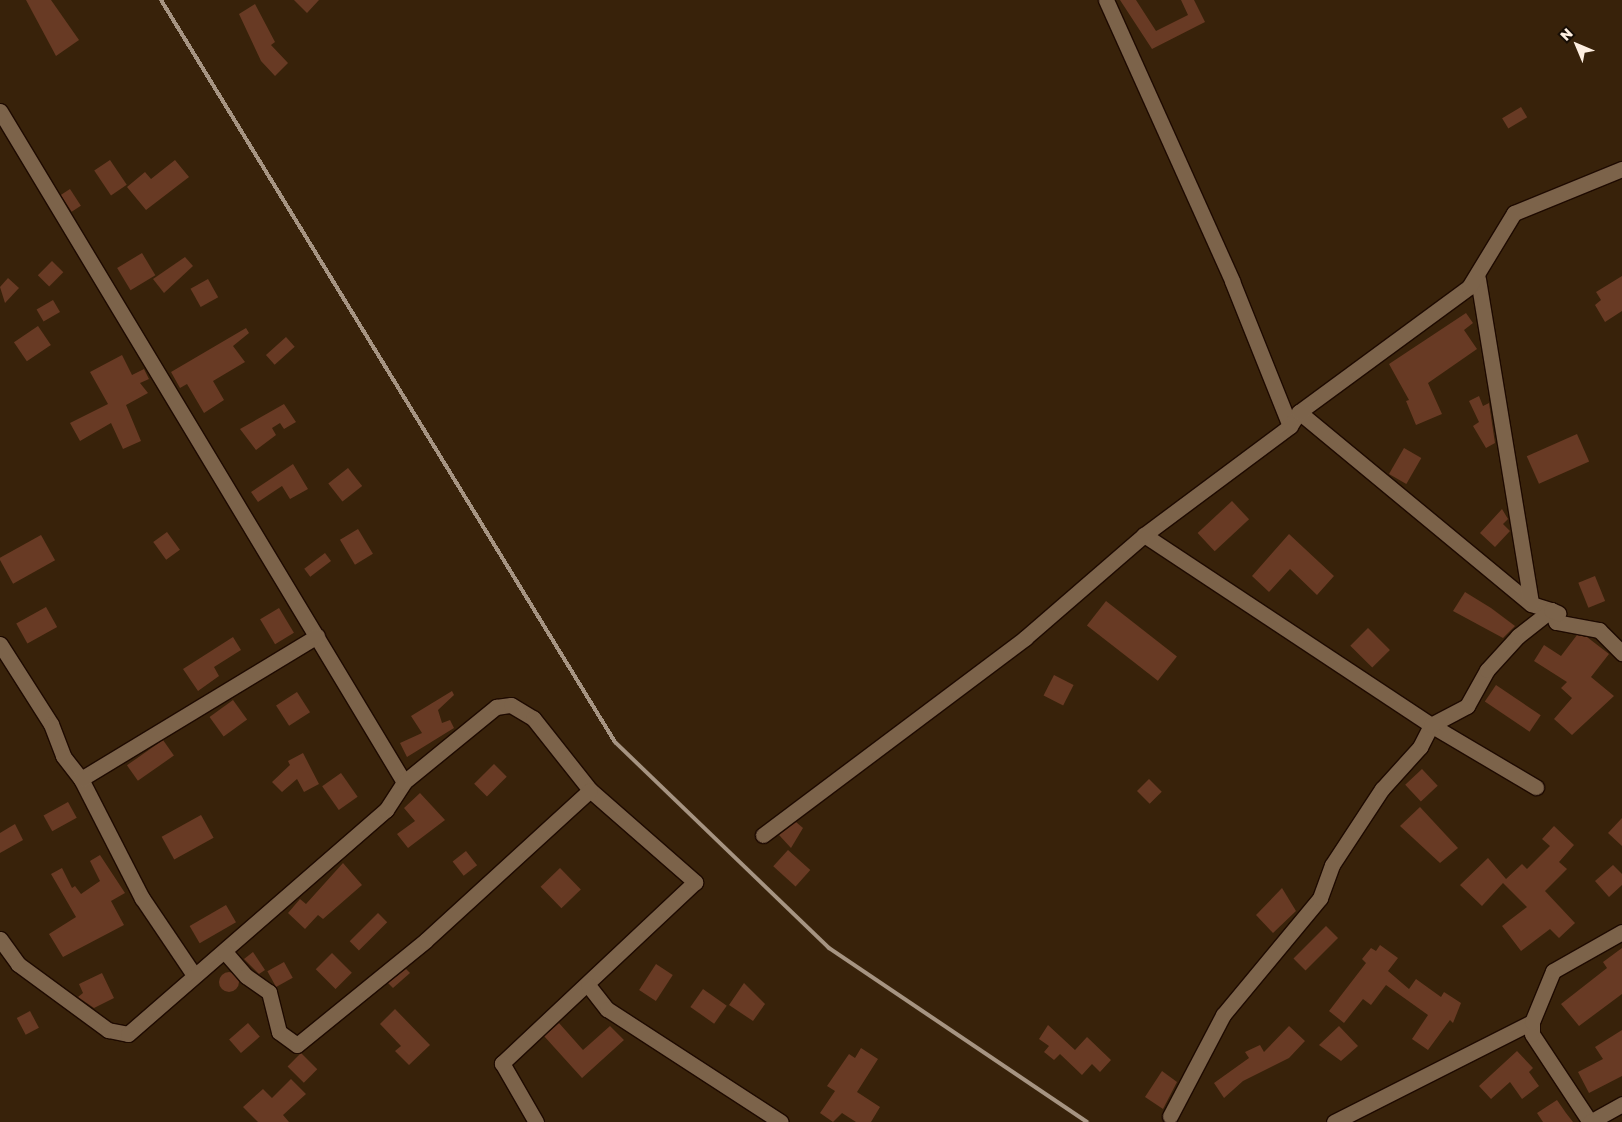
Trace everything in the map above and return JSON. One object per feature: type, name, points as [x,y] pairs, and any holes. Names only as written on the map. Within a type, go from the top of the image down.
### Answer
[{"type":"street","points":[[1106,0],[1232,281],[1290,426]]},
{"type":"street","points":[[0,111],[404,782]]},
{"type":"street","points":[[763,835],[1025,638],[1144,535],[1290,426],[1299,412],[1478,279],[1514,213],[1622,169]]},
{"type":"street","points":[[1478,279],[1531,604]]},
{"type":"street","points":[[1299,412],[1531,604],[1551,610]]},
{"type":"street","points":[[1144,535],[1430,725],[1536,787]]},
{"type":"street","points":[[1170,1116],[1223,1014],[1320,898],[1332,865],[1382,789],[1420,747],[1430,725],[1467,706],[1487,670],[1518,636],[1551,610]]},
{"type":"street","points":[[1551,610],[1556,622],[1599,630],[1622,653]]},
{"type":"street","points":[[81,778],[317,636]]},
{"type":"street","points":[[0,644],[51,724],[63,756],[81,778],[142,898],[194,976]]},
{"type":"street","points":[[0,939],[18,964],[108,1030],[128,1034],[194,976],[225,952],[386,810],[404,782],[496,708],[511,705],[533,718],[590,790],[695,882],[588,985],[502,1064],[536,1122]]},
{"type":"street","points":[[225,952],[246,976],[269,992],[279,1032],[297,1045],[426,940],[590,790]]},
{"type":"street","points":[[1622,932],[1553,971],[1532,1022],[1532,1034],[1590,1122],[1622,1104]]},
{"type":"street","points":[[588,985],[607,1009],[781,1122]]},
{"type":"street","points":[[1334,1122],[1532,1022]]},
{"type":"building","points":[[26,0],[51,0],[79,40],[56,56]]},
{"type":"building","points":[[294,0],[319,0],[307,13]]},
{"type":"building","points":[[1120,0],[1136,0],[1156,31],[1188,15],[1181,0],[1194,0],[1205,22],[1152,49]]},
{"type":"building","points":[[255,4],[275,42],[271,45],[288,63],[275,76],[261,61],[239,14]]},
{"type":"building","points":[[1521,107],[1527,117],[1508,129],[1502,118]]},
{"type":"building","points":[[110,160],[127,185],[111,195],[94,171]]},
{"type":"building","points":[[175,160],[189,177],[146,210],[127,187],[145,172],[151,179]]},
{"type":"building","points":[[70,189],[81,206],[72,212],[61,195]]},
{"type":"building","points":[[142,253],[155,275],[131,290],[117,268]]},
{"type":"building","points":[[185,257],[193,266],[164,293],[153,279]]},
{"type":"building","points":[[52,261],[63,272],[49,286],[38,275]]},
{"type":"building","points":[[1622,276],[1622,311],[1605,322],[1595,305],[1601,300],[1596,292]]},
{"type":"building","points":[[8,278],[19,288],[5,303],[0,287]]},
{"type":"building","points":[[208,279],[218,297],[201,307],[191,289]]},
{"type":"building","points":[[53,300],[60,312],[44,322],[37,310]]},
{"type":"building","points":[[1466,313],[1473,323],[1464,330],[1477,349],[1428,383],[1442,414],[1416,425],[1406,401],[1409,400],[1389,364]]},
{"type":"building","points":[[38,326],[51,345],[27,361],[14,342]]},
{"type":"building","points":[[246,328],[249,333],[233,346],[245,362],[213,381],[224,400],[204,413],[187,384],[180,388],[171,372]]},
{"type":"building","points":[[286,337],[295,347],[275,365],[266,355]]},
{"type":"building","points":[[122,355],[132,375],[144,369],[149,379],[140,383],[148,393],[126,405],[141,441],[123,449],[111,423],[80,441],[70,423],[108,404],[90,372]]},
{"type":"building","points":[[1479,396],[1483,406],[1489,403],[1495,443],[1486,448],[1473,426],[1479,422],[1469,401]]},
{"type":"building","points":[[284,404],[296,422],[284,429],[280,423],[272,428],[276,435],[256,450],[240,429]]},
{"type":"building","points":[[1577,434],[1589,461],[1539,484],[1527,456]]},
{"type":"building","points":[[1404,448],[1421,458],[1406,484],[1389,474]]},
{"type":"building","points":[[293,464],[308,489],[290,499],[282,486],[258,502],[251,492]]},
{"type":"building","points":[[348,468],[362,486],[342,502],[328,483]]},
{"type":"building","points":[[1232,501],[1249,519],[1215,551],[1198,533]]},
{"type":"building","points":[[1502,509],[1508,519],[1503,524],[1510,531],[1495,547],[1480,533]]},
{"type":"building","points":[[358,529],[373,554],[355,565],[340,540]]},
{"type":"building","points":[[167,532],[180,550],[166,560],[153,542]]},
{"type":"building","points":[[1289,534],[1334,576],[1317,595],[1290,569],[1269,592],[1252,576]]},
{"type":"building","points":[[41,535],[55,560],[13,584],[0,558]]},
{"type":"building","points":[[325,553],[331,561],[310,577],[304,569]]},
{"type":"building","points":[[1595,576],[1605,601],[1588,608],[1578,583]]},
{"type":"building","points":[[1465,592],[1515,626],[1503,638],[1453,611]]},
{"type":"building","points":[[1106,601],[1177,656],[1158,681],[1087,625]]},
{"type":"building","points":[[46,607],[57,627],[27,644],[16,623]]},
{"type":"building","points":[[279,608],[294,633],[275,644],[260,619]]},
{"type":"building","points":[[1368,628],[1390,650],[1372,668],[1350,646]]},
{"type":"building","points":[[1577,635],[1587,637],[1609,654],[1591,677],[1614,696],[1572,735],[1554,719],[1572,698],[1561,688],[1567,682],[1534,661],[1544,645],[1561,656]]},
{"type":"building","points":[[233,637],[241,650],[214,667],[219,676],[198,691],[183,669]]},
{"type":"building","points":[[1054,675],[1074,685],[1063,705],[1044,695]]},
{"type":"building","points":[[1496,685],[1541,715],[1530,732],[1485,702]]},
{"type":"building","points":[[452,691],[454,695],[438,710],[442,723],[450,720],[454,728],[407,757],[400,743],[422,733],[411,716]]},
{"type":"building","points":[[297,692],[310,712],[289,726],[276,706]]},
{"type":"building","points":[[233,700],[247,719],[224,736],[210,717]]},
{"type":"building","points":[[163,740],[174,756],[138,781],[127,765]]},
{"type":"building","points":[[303,753],[319,784],[304,792],[297,779],[282,792],[272,782],[290,765],[288,761]]},
{"type":"building","points":[[494,764],[507,777],[487,797],[474,784]]},
{"type":"building","points":[[1422,769],[1438,786],[1421,802],[1405,785]]},
{"type":"building","points":[[341,773],[358,797],[339,810],[322,786]]},
{"type":"building","points":[[1149,779],[1162,792],[1150,804],[1137,791]]},
{"type":"building","points":[[420,793],[445,820],[408,848],[397,834],[415,821],[404,808]]},
{"type":"building","points":[[68,802],[77,818],[52,831],[44,816]]},
{"type":"building","points":[[1420,807],[1458,848],[1440,863],[1400,826]]},
{"type":"building","points":[[201,815],[214,838],[174,860],[162,837]]},
{"type":"building","points":[[1622,818],[1622,846],[1608,833]]},
{"type":"building","points":[[796,822],[803,828],[791,848],[779,835]]},
{"type":"building","points":[[15,824],[23,840],[0,853],[0,833]]},
{"type":"building","points":[[1554,826],[1574,845],[1559,862],[1567,869],[1545,891],[1575,923],[1559,938],[1550,929],[1521,951],[1502,926],[1527,907],[1503,883],[1482,906],[1460,885],[1488,858],[1506,879],[1522,864],[1527,869],[1550,846],[1542,839]]},
{"type":"building","points":[[788,850],[810,870],[796,886],[773,866]]},
{"type":"building","points":[[466,851],[477,865],[464,876],[453,861]]},
{"type":"building","points":[[100,855],[125,893],[111,901],[124,925],[63,957],[49,934],[76,917],[51,874],[62,868],[72,888],[75,886],[81,894],[100,881],[90,861]]},
{"type":"building","points":[[343,863],[362,885],[323,919],[318,915],[305,929],[288,913],[300,899],[306,904]]},
{"type":"building","points":[[1613,865],[1622,874],[1622,885],[1609,897],[1595,881]]},
{"type":"building","points":[[560,868],[581,890],[561,908],[541,887]]},
{"type":"building","points":[[1282,888],[1296,911],[1273,933],[1256,915]]},
{"type":"building","points":[[226,905],[236,922],[200,943],[190,926]]},
{"type":"building","points":[[378,913],[387,922],[359,950],[350,941]]},
{"type":"building","points":[[1326,926],[1338,938],[1305,971],[1293,959]]},
{"type":"building","points":[[1380,945],[1398,958],[1388,971],[1409,989],[1416,979],[1441,997],[1444,992],[1461,1003],[1453,1023],[1450,1020],[1428,1050],[1412,1039],[1428,1015],[1386,985],[1371,1005],[1363,999],[1344,1023],[1329,1011],[1366,963],[1362,959],[1371,948],[1376,951]]},
{"type":"building","points":[[1622,948],[1622,994],[1579,1026],[1561,1004],[1607,968],[1603,962]]},
{"type":"building","points":[[253,952],[265,970],[259,974],[244,959]]},
{"type":"building","points":[[332,953],[352,973],[336,989],[316,969]]},
{"type":"building","points":[[284,962],[293,978],[276,987],[267,971]]},
{"type":"building","points":[[656,964],[673,975],[656,1001],[639,990]]},
{"type":"building","points":[[406,969],[410,973],[393,988],[388,983]]},
{"type":"building","points":[[229,972],[236,975],[239,982],[236,989],[229,992],[222,989],[219,982],[222,975]]},
{"type":"building","points":[[102,973],[114,998],[94,1008],[78,997],[83,993],[79,984]]},
{"type":"building","points":[[744,983],[765,1004],[753,1021],[729,1005]]},
{"type":"building","points":[[703,989],[727,1006],[714,1024],[690,1007]]},
{"type":"building","points":[[395,1009],[430,1045],[409,1065],[395,1051],[401,1046],[380,1024]]},
{"type":"building","points":[[30,1011],[39,1028],[26,1035],[17,1018]]},
{"type":"building","points":[[248,1023],[260,1037],[241,1053],[229,1039]]},
{"type":"building","points":[[559,1023],[583,1050],[610,1026],[624,1040],[582,1078],[544,1036]]},
{"type":"building","points":[[1048,1025],[1075,1050],[1087,1037],[1111,1060],[1100,1072],[1092,1064],[1082,1075],[1060,1054],[1054,1060],[1044,1052],[1049,1046],[1039,1039]]},
{"type":"building","points":[[1289,1026],[1305,1041],[1289,1058],[1243,1081],[1224,1098],[1214,1083],[1249,1058],[1245,1052],[1260,1045],[1264,1052]]},
{"type":"building","points":[[1339,1026],[1358,1046],[1341,1061],[1319,1045]]},
{"type":"building","points":[[1622,1030],[1622,1076],[1589,1093],[1578,1072],[1603,1059],[1595,1047]]},
{"type":"building","points":[[861,1048],[878,1059],[857,1092],[880,1107],[871,1122],[856,1122],[842,1113],[833,1122],[820,1113],[835,1091],[827,1086],[849,1054],[855,1058]]},
{"type":"building","points":[[1517,1051],[1533,1068],[1529,1072],[1539,1086],[1522,1099],[1510,1082],[1491,1099],[1479,1086]]},
{"type":"building","points":[[301,1053],[317,1069],[304,1083],[288,1066]]},
{"type":"building","points":[[1162,1071],[1177,1082],[1163,1109],[1145,1097]]},
{"type":"building","points":[[291,1079],[306,1094],[283,1115],[289,1122],[258,1122],[243,1107],[263,1089],[272,1098]]},
{"type":"building","points":[[1557,1100],[1573,1122],[1543,1122],[1537,1113]]},
{"type":"railway","points":[[161,0],[615,742],[829,948],[1087,1122]]}]
